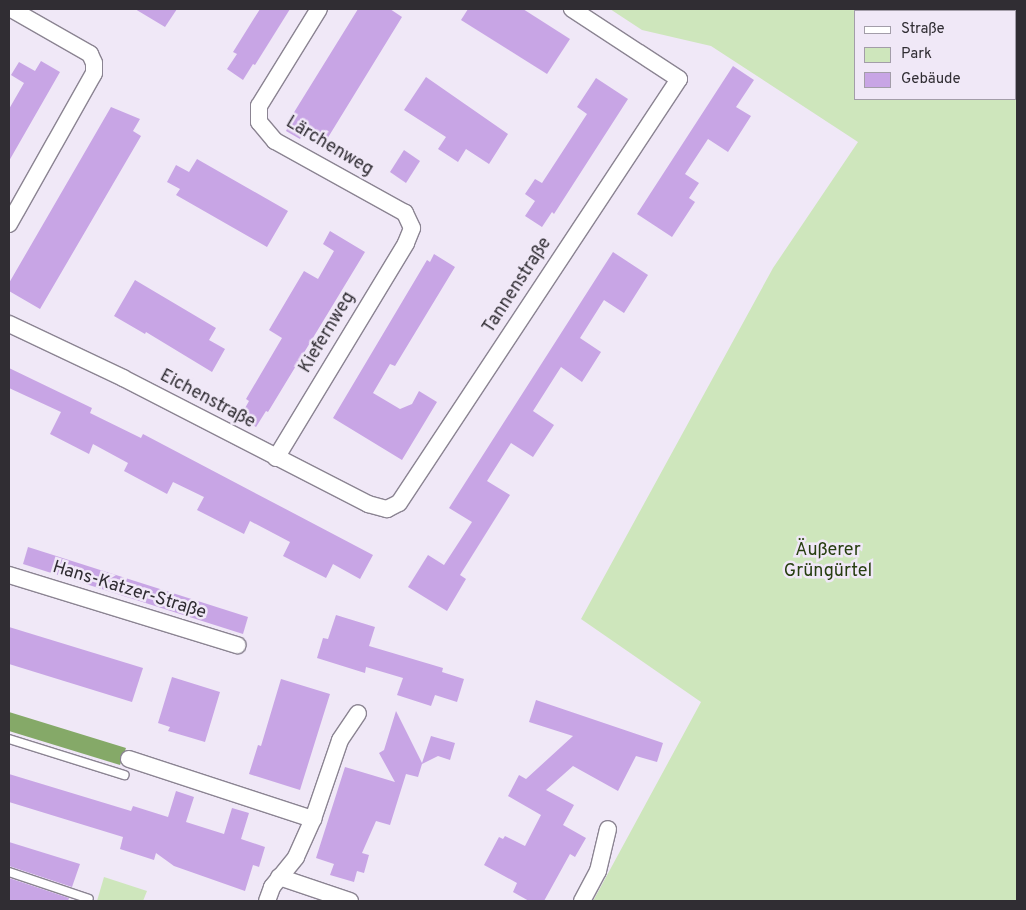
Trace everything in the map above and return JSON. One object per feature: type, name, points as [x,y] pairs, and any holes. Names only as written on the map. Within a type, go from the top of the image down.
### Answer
[{"type":"street","points":[[9,224],[92,77],[94,63],[90,54],[11,9]]},
{"type":"street","name":"Lärchenweg","points":[[320,9],[259,106],[259,122],[275,141],[405,213],[412,228]]},
{"type":"street","name":"Tannenstraße","points":[[387,509],[398,503],[679,79],[572,9]]},
{"type":"street","name":"Kiefernweg","points":[[276,458],[406,243],[412,228]]},
{"type":"street","name":"Eichenstraße","points":[[9,324],[122,378],[368,504],[387,509]]},
{"type":"street","name":"Hans-Katzer-Straße","points":[[9,575],[237,645]]},
{"type":"street","points":[[267,901],[278,877],[296,857],[313,819],[340,740],[358,713]]},
{"type":"street","points":[[127,767],[313,819]]},
{"type":"street","points":[[582,901],[598,871],[608,829]]},
{"type":"street","points":[[278,877],[350,901]]},
{"type":"lane","points":[[9,739],[127,767]]},
{"type":"lane","points":[[9,872],[89,898]]},
{"type":"green space","name":"Äußerer Grüngürtel","points":[[610,9],[1017,9],[1017,901],[593,901],[701,702],[581,619],[773,268],[858,142],[711,46],[642,30]]},
{"type":"green space","points":[[104,877],[147,891],[143,901],[97,901]]},
{"type":"shaded area","points":[[9,712],[126,748],[120,765],[9,731]]},
{"type":"building","points":[[135,9],[177,9],[165,27]]},
{"type":"building","points":[[260,9],[290,9],[255,65],[253,64],[243,80],[227,69],[237,54],[233,52]]},
{"type":"building","points":[[358,9],[390,9],[402,17],[324,144],[304,132],[300,139],[286,131],[290,123],[288,122]]},
{"type":"building","points":[[468,9],[523,9],[570,39],[547,74],[461,20]]},
{"type":"building","points":[[41,61],[60,72],[9,161],[9,109],[24,83],[11,75],[19,62],[35,71]]},
{"type":"building","points":[[733,66],[754,80],[736,107],[751,116],[728,152],[708,139],[685,174],[699,183],[689,198],[695,202],[672,237],[637,214]]},
{"type":"building","points":[[426,77],[508,134],[489,164],[466,149],[458,162],[438,149],[446,137],[404,110]]},
{"type":"building","points":[[596,78],[628,99],[554,214],[552,212],[542,227],[525,216],[535,201],[525,194],[535,179],[542,183],[587,114],[577,107]]},
{"type":"building","points":[[111,107],[140,119],[133,131],[141,136],[40,309],[9,291],[9,283]]},
{"type":"building","points":[[404,150],[420,161],[406,183],[390,172]]},
{"type":"building","points":[[197,159],[288,211],[267,247],[176,195],[180,189],[167,182],[176,165],[189,172]]},
{"type":"building","points":[[330,231],[365,252],[268,412],[266,411],[256,427],[240,417],[249,401],[246,399],[282,338],[269,330],[304,271],[318,279],[334,251],[323,244]]},
{"type":"building","points":[[613,252],[648,275],[624,313],[604,300],[580,338],[601,352],[582,382],[561,367],[533,411],[554,425],[533,457],[511,443],[487,481],[510,495],[460,575],[466,579],[447,611],[408,587],[428,555],[444,565],[472,522],[449,508]]},
{"type":"building","points":[[434,254],[455,267],[395,366],[390,364],[373,393],[400,409],[412,404],[419,391],[437,402],[402,460],[333,418],[427,260],[430,262]]},
{"type":"building","points":[[135,280],[216,328],[209,340],[225,349],[212,372],[146,332],[145,334],[114,316]]},
{"type":"building","points":[[9,368],[92,408],[90,413],[141,438],[143,434],[373,555],[360,579],[333,564],[326,578],[283,556],[290,542],[250,521],[244,534],[197,510],[204,497],[173,482],[167,494],[124,471],[128,463],[93,444],[89,454],[50,434],[61,412],[9,388]]},
{"type":"building","points":[[28,547],[248,617],[243,634],[23,564]]},
{"type":"building","points":[[336,615],[375,627],[369,646],[443,668],[442,672],[464,679],[457,702],[435,695],[431,706],[397,695],[403,678],[366,667],[365,673],[317,658],[323,638],[328,639]]},
{"type":"building","points":[[9,627],[143,668],[132,702],[9,664]]},
{"type":"building","points":[[172,677],[220,692],[205,742],[168,731],[170,727],[158,723]]},
{"type":"building","points":[[281,679],[330,694],[300,790],[249,774],[258,745],[261,746]]},
{"type":"building","points":[[536,700],[663,743],[657,762],[636,756],[618,791],[573,766],[546,790],[574,805],[563,825],[586,838],[575,857],[570,854],[544,901],[529,901],[513,892],[517,883],[484,865],[499,837],[503,839],[505,836],[525,846],[541,815],[508,796],[519,775],[526,779],[573,736],[529,722]]},
{"type":"building","points":[[396,711],[422,763],[431,736],[455,743],[450,760],[438,756],[422,764],[418,777],[406,774],[390,825],[376,821],[362,853],[369,855],[364,873],[357,871],[354,882],[330,875],[334,864],[316,858],[345,767],[395,782],[379,753],[384,750]]},
{"type":"building","points":[[9,774],[131,811],[133,806],[168,817],[176,791],[194,797],[186,822],[224,834],[232,808],[249,813],[241,839],[265,847],[259,867],[253,865],[245,891],[174,866],[156,853],[154,860],[120,849],[123,837],[9,802]]},
{"type":"building","points":[[9,842],[80,864],[72,887],[9,866]]},
{"type":"building","points":[[9,878],[69,898],[68,901],[9,901]]}]
